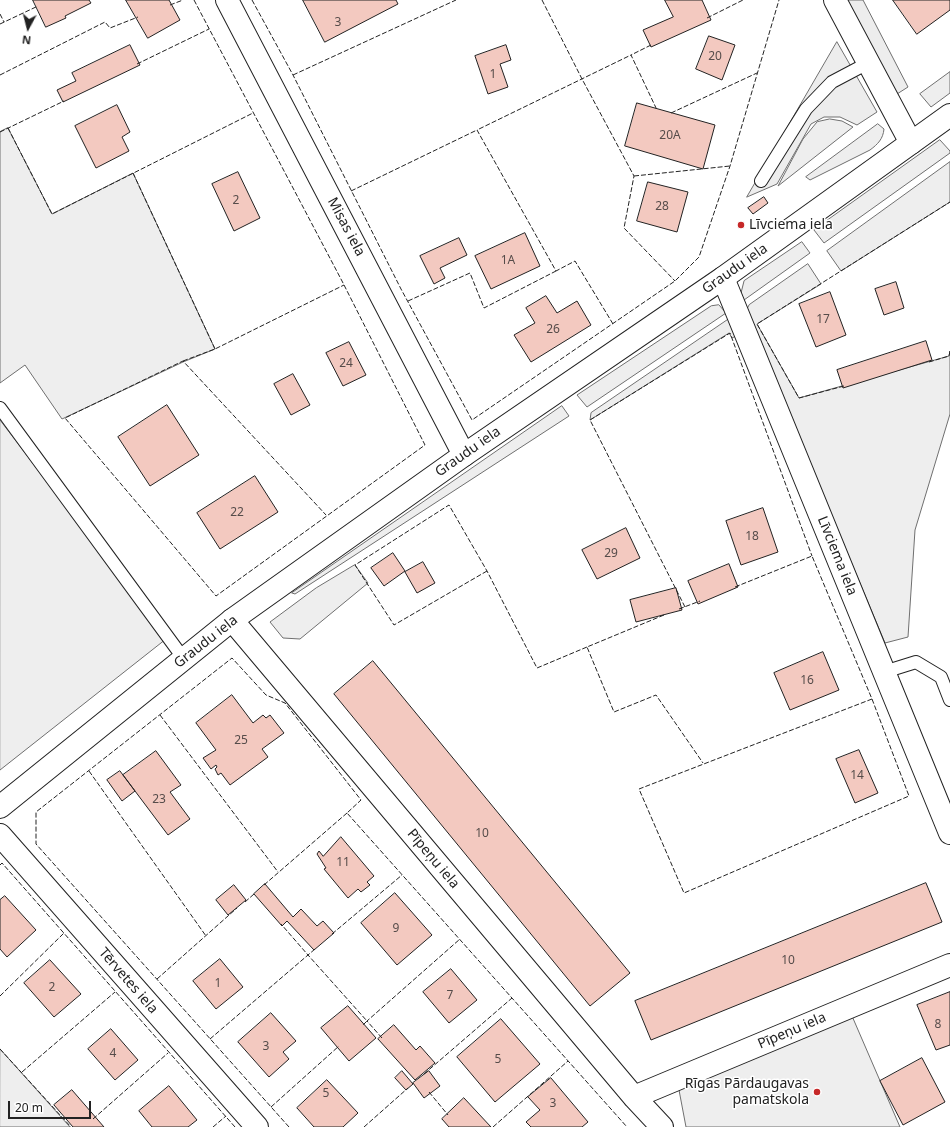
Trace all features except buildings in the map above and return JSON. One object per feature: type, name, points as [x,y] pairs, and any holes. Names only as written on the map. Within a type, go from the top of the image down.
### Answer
[{"type":"street","name":"Misas iela","points":[[227,0],[464,455]]},
{"type":"street","points":[[835,0],[911,143]]},
{"type":"street","name":"Graudu iela","points":[[0,807],[232,620],[464,455],[723,278],[950,115]]},
{"type":"street","name":"Līvciema iela","points":[[723,278],[950,833]]},
{"type":"street","name":"Pīpeņu iela","points":[[232,620],[634,1097],[662,1127]]},
{"type":"street","name":"Tērvetes iela","points":[[0,835],[256,1127]]},
{"type":"street","name":"Pīpeņu iela","points":[[634,1097],[950,965]]},
{"type":"lane","points":[[761,181],[806,109],[832,82],[868,63]]},
{"type":"lane","points":[[0,408],[184,659]]},
{"type":"lane","points":[[884,672],[916,662],[941,677],[950,700]]},
{"type":"shaded area","points":[[847,0],[863,0],[908,87],[897,94]]},
{"type":"shaded area","points":[[837,42],[877,112],[857,125],[840,117],[824,117],[811,124],[777,184],[747,197]]},
{"type":"shaded area","points":[[950,72],[950,93],[931,107],[920,94]]},
{"type":"shaded area","points":[[830,119],[842,121],[853,127],[778,186],[803,139],[817,122]]},
{"type":"shaded area","points":[[878,124],[884,129],[883,136],[870,150],[810,180],[806,177]]},
{"type":"shaded area","points":[[8,128],[52,214],[133,173],[215,349],[183,362],[62,419],[25,365],[0,383],[0,132]]},
{"type":"shaded area","points":[[940,140],[950,151],[950,153],[824,243],[814,230]]},
{"type":"shaded area","points":[[950,162],[950,202],[841,271],[827,251]]},
{"type":"shaded area","points":[[802,242],[810,253],[744,300],[741,293],[744,281]]},
{"type":"shaded area","points":[[808,264],[821,284],[757,324],[799,398],[949,356],[950,351],[950,414],[915,530],[908,637],[885,643],[746,311],[749,305]]},
{"type":"shaded area","points":[[719,305],[726,313],[587,407],[577,395],[711,306]]},
{"type":"shaded area","points":[[729,319],[736,336],[732,338],[729,333],[590,420],[591,413]]},
{"type":"shaded area","points":[[562,406],[569,416],[295,594],[292,593]]},
{"type":"shaded area","points":[[0,420],[166,639],[0,770]]},
{"type":"shaded area","points":[[355,565],[368,583],[300,639],[283,638],[270,622],[316,588]]},
{"type":"shaded area","points":[[852,1016],[900,1127],[686,1127],[679,1090]]},
{"type":"shaded area","points":[[0,1049],[70,1127],[0,1127]]},
{"type":"fence","points":[[170,5],[183,0]]},
{"type":"fence","points":[[194,0],[342,281],[425,445],[216,596],[65,418],[183,361],[326,515]]},
{"type":"fence","points":[[252,0],[293,75],[401,289],[472,420],[675,281],[699,257],[730,166],[779,0]]},
{"type":"fence","points":[[293,75],[456,0]]},
{"type":"fence","points":[[542,0],[634,176],[624,228],[675,281]]},
{"type":"fence","points":[[707,18],[743,0]]},
{"type":"fence","points":[[0,24],[38,6]]},
{"type":"fence","points":[[0,14],[4,22]]},
{"type":"fence","points":[[0,75],[105,22],[110,28],[138,17]]},
{"type":"fence","points":[[137,64],[209,29]]},
{"type":"fence","points":[[651,45],[631,55],[657,110]]},
{"type":"fence","points":[[613,324],[575,261],[556,271],[477,130],[631,55]]},
{"type":"fence","points":[[671,113],[757,73]]},
{"type":"fence","points":[[0,132],[64,101]]},
{"type":"fence","points":[[8,128],[52,214],[253,113]]},
{"type":"fence","points":[[351,191],[477,130]]},
{"type":"fence","points":[[634,176],[730,166]]},
{"type":"fence","points":[[133,173],[215,349]]},
{"type":"fence","points":[[844,386],[799,398],[757,324],[950,202]]},
{"type":"fence","points":[[408,301],[470,273],[484,308],[556,271]]},
{"type":"fence","points":[[183,361],[215,349],[344,285]]},
{"type":"fence","points":[[685,607],[590,420],[730,333],[812,556]]},
{"type":"fence","points":[[929,362],[949,356],[950,351]]},
{"type":"fence","points":[[487,571],[394,625],[355,565],[449,505],[487,571],[537,668],[587,647]]},
{"type":"fence","points":[[735,587],[812,556],[872,699]]},
{"type":"fence","points":[[679,609],[700,601]]},
{"type":"fence","points":[[664,615],[587,647],[614,712],[656,695],[703,763]]},
{"type":"fence","points":[[289,1127],[36,844],[36,812],[232,658],[266,695],[285,703],[361,800],[347,813],[627,1127]]},
{"type":"fence","points":[[872,699],[909,796],[684,893],[639,789],[872,699]]},
{"type":"fence","points":[[160,715],[278,872]]},
{"type":"fence","points":[[89,771],[206,936]]},
{"type":"fence","points":[[264,885],[347,813]]},
{"type":"fence","points":[[0,865],[2,863],[235,1127]]},
{"type":"fence","points":[[332,934],[402,875]]},
{"type":"fence","points":[[245,902],[254,894]]},
{"type":"fence","points":[[157,979],[237,908]]},
{"type":"fence","points":[[210,1039],[308,955],[281,924]]},
{"type":"fence","points":[[0,996],[64,933]]},
{"type":"fence","points":[[382,1038],[367,1021],[460,939]]},
{"type":"fence","points":[[315,949],[308,955],[367,1021],[363,1025]]},
{"type":"fence","points":[[22,1072],[115,992]]},
{"type":"fence","points":[[424,1074],[512,998]]},
{"type":"fence","points":[[271,1107],[339,1046]]},
{"type":"fence","points":[[0,1049],[71,1127]]},
{"type":"fence","points":[[93,1119],[168,1053]]},
{"type":"fence","points":[[493,1127],[568,1061]]},
{"type":"fence","points":[[364,1127],[408,1088]]},
{"type":"fence","points":[[429,1092],[448,1115]]},
{"type":"fence","points":[[213,1127],[226,1116]]},
{"type":"place","name":"Līvciema iela","points":[[741,225]]},
{"type":"place","name":"Rīgas Pārdaugavas pamatskola","points":[[817,1092]]}]
